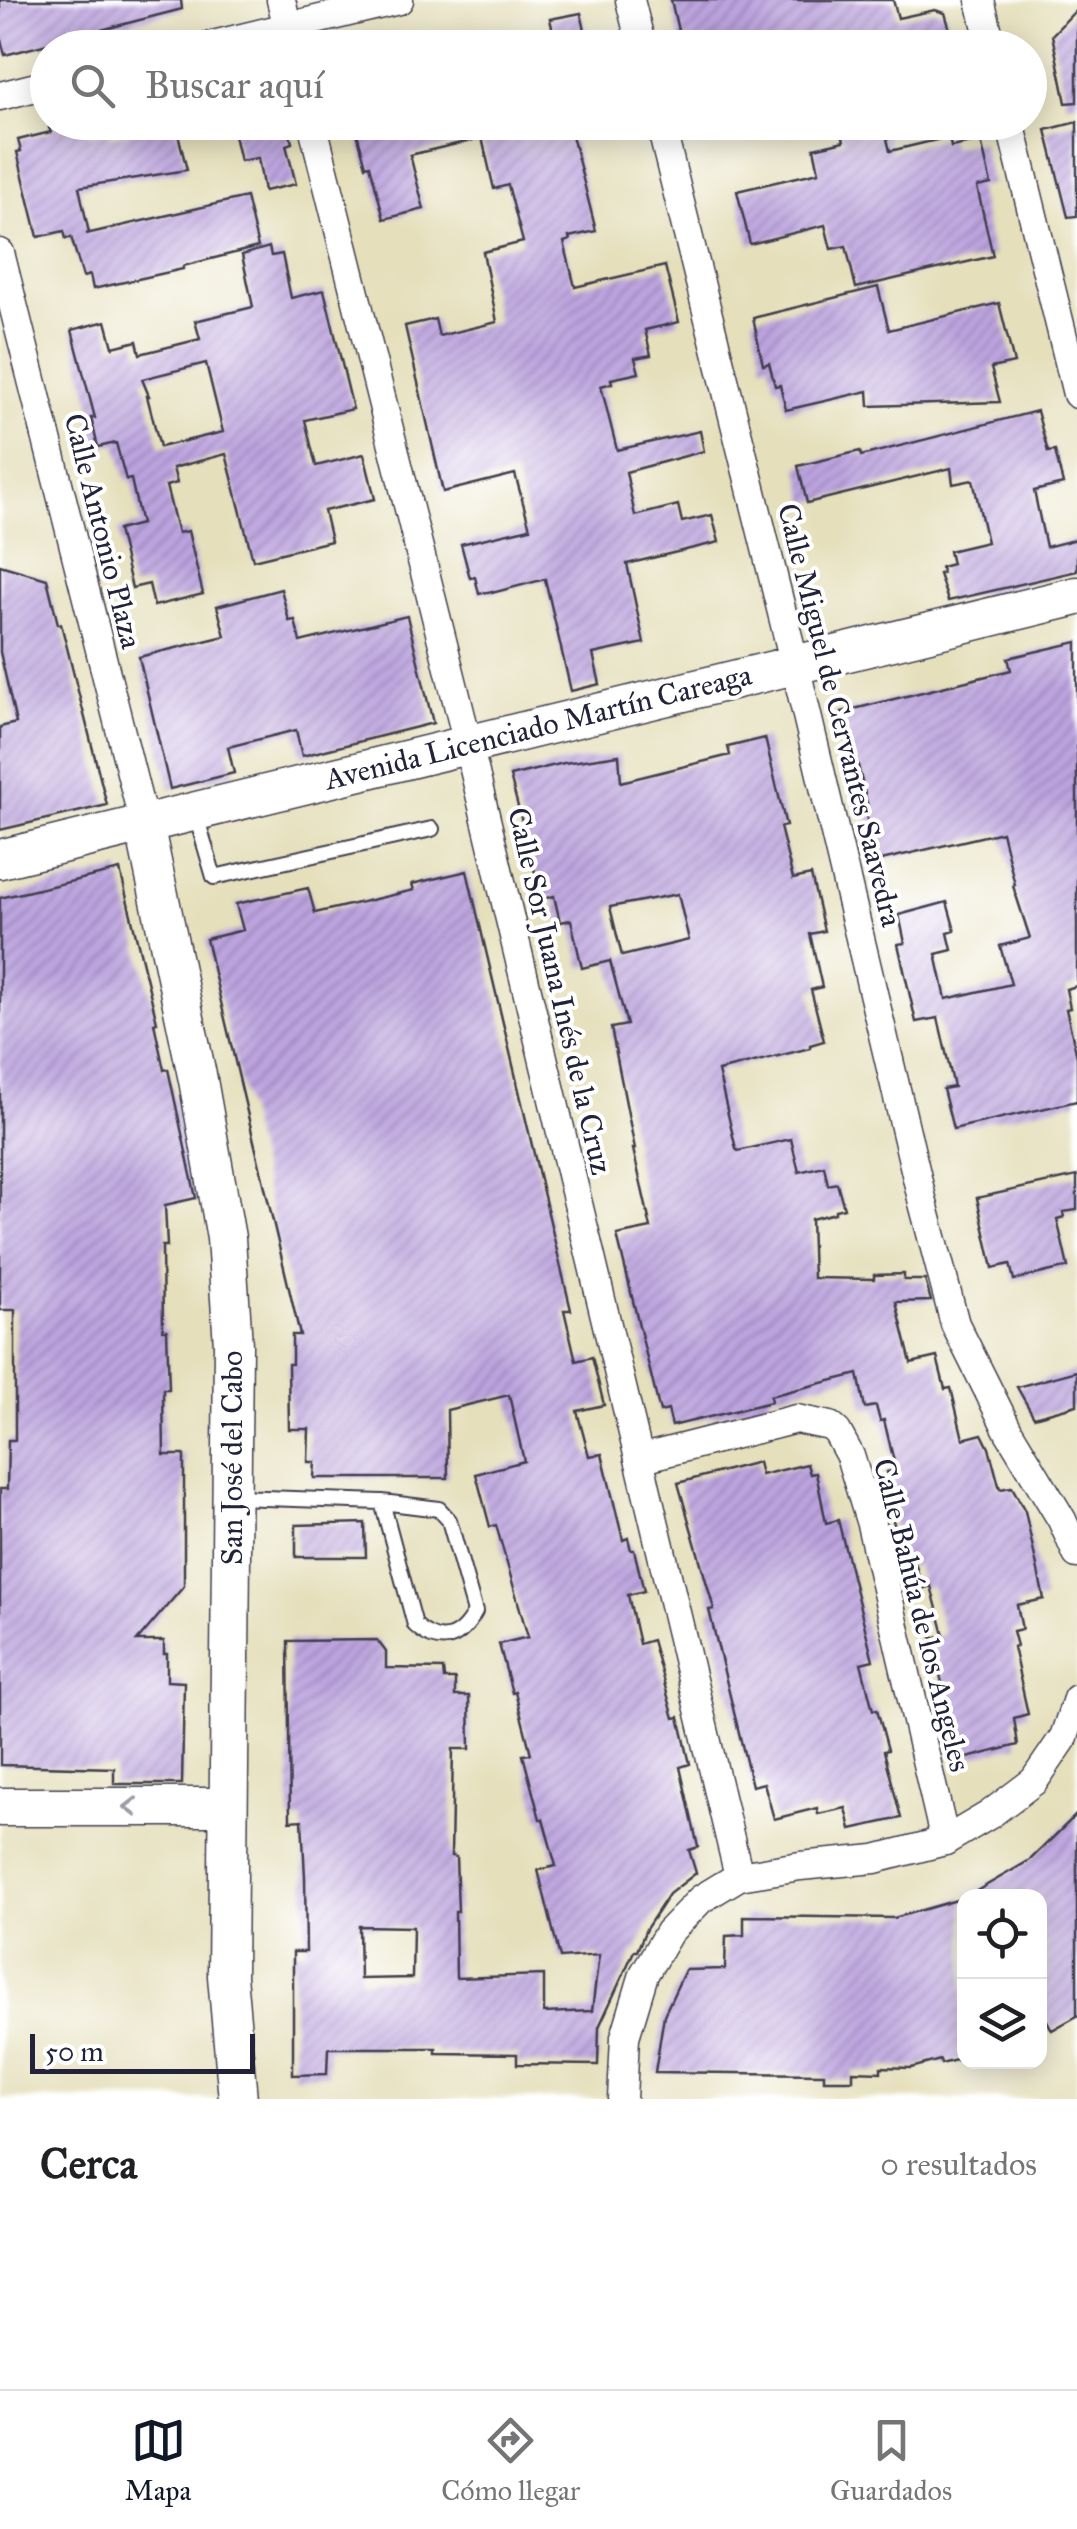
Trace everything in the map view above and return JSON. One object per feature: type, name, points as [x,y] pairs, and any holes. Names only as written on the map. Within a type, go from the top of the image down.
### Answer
[{"type":"street","points":[[288,25],[399,0]]},
{"type":"street","points":[[630,0],[638,30]]},
{"type":"street","points":[[980,0],[988,30]]},
{"type":"street","points":[[0,96],[30,88]]},
{"type":"street","name":"Calle Sor Juana Inés de la Cruz","points":[[317,140],[468,744],[739,1876]]},
{"type":"street","name":"Calle Miguel de Cervantes Saavedra","points":[[664,140],[955,1324],[1077,1554]]},
{"type":"street","points":[[1014,140],[1077,394]]},
{"type":"street","name":"Calle Antonio Plaza","points":[[0,253],[144,824]]},
{"type":"street","name":"Avenida Licenciado Martín Careaga","points":[[0,859],[1077,596]]},
{"type":"street","name":"San José del Cabo","points":[[144,824],[198,1080],[226,1238],[233,1346],[228,1976],[238,2099]]},
{"type":"street","name":"Calle Bahúa de los Angeles","points":[[639,1459],[796,1419],[820,1423],[837,1432],[850,1456],[871,1524],[945,1841]]},
{"type":"street","points":[[622,2099],[625,2036],[644,1974],[669,1932],[701,1899],[739,1876],[875,1859],[945,1841],[990,1815],[1034,1782],[1064,1736],[1077,1699]]},
{"type":"street","points":[[0,1807],[228,1806]]},
{"type":"lane","points":[[195,811],[214,876],[432,829]]},
{"type":"lane","points":[[232,1497],[382,1502],[439,1509],[449,1520],[475,1612],[466,1630],[440,1638],[426,1635],[415,1625],[382,1502]]},
{"type":"building","points":[[0,0],[181,0],[182,9],[101,30],[30,30],[30,49],[5,55],[0,36]]},
{"type":"building","points":[[671,0],[893,0],[898,18],[935,10],[945,13],[950,30],[678,30]]},
{"type":"building","points":[[1077,9],[1077,102],[1066,103],[1052,35]]},
{"type":"building","points":[[581,13],[585,30],[553,30],[550,19]]},
{"type":"building","points":[[1077,122],[1077,216],[1068,217],[1047,130]]},
{"type":"building","points":[[18,140],[180,140],[187,170],[79,187],[89,233],[86,234],[246,197],[258,247],[93,289],[90,275],[83,277],[71,237],[66,239],[64,231],[38,237],[17,152],[21,151]]},
{"type":"building","points":[[235,140],[291,140],[286,145],[296,184],[264,191],[258,158],[240,161]]},
{"type":"building","points":[[359,140],[474,140],[410,155],[424,209],[384,219],[370,165],[366,166]]},
{"type":"building","points":[[482,140],[573,140],[596,231],[569,237],[564,242],[575,287],[665,266],[679,322],[645,330],[651,355],[635,358],[639,373],[611,379],[612,383],[601,386],[617,450],[700,431],[704,451],[626,472],[635,516],[678,505],[682,522],[712,515],[719,542],[627,564],[644,643],[593,654],[600,684],[571,691],[545,579],[479,594],[475,577],[470,578],[461,544],[530,528],[515,474],[443,492],[405,326],[435,319],[439,336],[497,322],[483,252],[523,242],[508,185],[494,189]]},
{"type":"building","points":[[887,140],[890,151],[936,140],[950,140],[951,147],[981,141],[991,184],[977,187],[993,256],[856,288],[846,246],[831,249],[825,225],[750,244],[737,191],[819,172],[814,148],[844,141]]},
{"type":"building","points":[[269,247],[271,256],[282,254],[291,298],[324,290],[353,409],[305,420],[316,466],[364,454],[375,499],[324,511],[331,541],[253,560],[226,454],[173,468],[177,483],[166,486],[178,533],[188,531],[203,594],[154,606],[149,584],[132,588],[118,530],[141,524],[131,479],[126,480],[116,443],[98,447],[91,418],[95,418],[72,330],[106,321],[113,347],[137,341],[140,354],[200,339],[195,321],[253,307],[242,255]],"holes":[[[206,363],[223,432],[160,447],[142,379]]]},
{"type":"building","points":[[878,287],[889,330],[999,303],[1014,363],[991,368],[1000,402],[869,406],[868,391],[786,410],[769,363],[763,365],[753,318]]},
{"type":"building","points":[[1037,411],[1048,452],[1055,451],[1063,484],[1034,491],[1046,547],[1077,539],[1077,571],[948,601],[939,574],[941,567],[952,564],[949,551],[987,542],[973,480],[953,484],[951,468],[807,503],[798,466],[860,451],[861,456]]},
{"type":"building","points":[[0,565],[47,579],[107,805],[0,830],[0,727],[16,723],[0,652]]},
{"type":"building","points":[[281,589],[289,621],[295,620],[300,642],[407,616],[433,723],[302,756],[296,730],[228,747],[234,773],[170,789],[139,657],[225,636],[217,606]]},
{"type":"building","points":[[1077,642],[1077,986],[1066,989],[1070,1008],[1066,1009],[1077,1057],[1077,1101],[953,1129],[943,1089],[954,1087],[938,1018],[916,1022],[898,944],[905,943],[899,915],[947,902],[955,931],[948,933],[952,950],[936,954],[946,999],[1011,984],[1000,946],[1030,938],[1013,886],[1002,832],[877,861],[864,807],[868,807],[842,712],[1011,670],[1008,658]]},
{"type":"building","points":[[765,738],[786,826],[780,827],[793,879],[811,875],[824,931],[810,934],[822,987],[811,990],[824,1041],[718,1071],[736,1149],[791,1139],[799,1172],[824,1166],[828,1185],[837,1183],[844,1208],[811,1219],[813,1278],[874,1279],[874,1275],[904,1274],[904,1280],[925,1280],[931,1301],[896,1302],[911,1363],[937,1357],[945,1389],[951,1388],[963,1439],[982,1434],[1000,1489],[1012,1487],[1025,1511],[1044,1599],[1017,1605],[1022,1629],[1013,1631],[1017,1646],[1013,1647],[1028,1714],[1014,1718],[1018,1745],[959,1760],[937,1684],[942,1683],[932,1638],[944,1635],[931,1586],[922,1589],[916,1565],[905,1568],[887,1496],[892,1494],[887,1472],[896,1470],[884,1420],[880,1421],[876,1406],[865,1408],[858,1374],[770,1396],[771,1402],[672,1426],[668,1410],[660,1412],[617,1235],[651,1228],[611,1028],[627,1025],[610,961],[582,968],[571,920],[560,922],[554,896],[542,899],[510,776],[619,755],[621,782],[730,755],[728,747]],"holes":[[[678,894],[689,940],[622,956],[610,907]]]},
{"type":"building","points":[[120,870],[196,1198],[165,1205],[167,1246],[162,1246],[163,1330],[167,1330],[169,1389],[163,1389],[164,1455],[184,1455],[184,1586],[137,1641],[164,1641],[167,1681],[184,1682],[182,1784],[114,1784],[114,1768],[0,1765],[0,1489],[7,1489],[8,1440],[15,1440],[15,1310],[0,1310],[0,898]]},
{"type":"building","points":[[467,871],[571,1310],[564,1310],[576,1361],[592,1357],[604,1405],[577,1411],[589,1456],[602,1454],[623,1540],[628,1538],[634,1550],[644,1591],[628,1595],[639,1644],[652,1640],[674,1718],[679,1717],[690,1764],[680,1767],[698,1847],[689,1850],[696,1873],[669,1894],[634,1951],[599,2027],[598,2065],[517,2064],[517,2054],[436,2053],[436,2048],[328,2048],[327,2074],[293,2075],[293,1952],[306,1952],[302,1820],[290,1821],[288,1641],[377,1640],[386,1652],[386,1668],[443,1669],[444,1679],[455,1679],[455,1696],[469,1696],[470,1749],[453,1749],[451,1856],[456,1857],[456,1978],[544,1975],[544,2013],[592,2011],[599,1955],[560,1958],[538,1870],[556,1866],[523,1755],[531,1754],[499,1644],[528,1637],[496,1525],[490,1527],[476,1474],[524,1461],[509,1395],[447,1410],[448,1478],[314,1478],[315,1462],[308,1462],[309,1429],[289,1429],[288,1364],[292,1364],[292,1335],[300,1335],[206,939],[243,930],[236,904],[308,888],[315,913],[414,890],[412,884]],"holes":[[[359,1926],[413,1927],[412,1978],[360,1979]]]},
{"type":"building","points":[[1077,1176],[1077,1210],[1063,1212],[1064,1217],[1057,1219],[1068,1267],[1014,1280],[1010,1264],[993,1268],[977,1198]]},
{"type":"building","points":[[1077,1371],[1077,1405],[1034,1417],[1017,1387]]},
{"type":"building","points":[[758,1462],[761,1475],[807,1464],[810,1474],[816,1473],[826,1523],[838,1520],[873,1660],[861,1663],[888,1750],[884,1751],[901,1818],[851,1829],[846,1808],[818,1814],[817,1808],[774,1819],[764,1783],[752,1786],[709,1610],[714,1609],[678,1483]]},
{"type":"building","points":[[365,1523],[366,1557],[296,1557],[296,1525]]},
{"type":"building","points":[[1077,1814],[1077,2016],[1052,2030],[1047,2020],[1047,1889],[980,1889],[1030,1860]]},
{"type":"building","points":[[957,1900],[957,2060],[911,2068],[881,2067],[881,2072],[853,2071],[853,2080],[824,2080],[824,2074],[655,2072],[664,2015],[685,1970],[725,1969],[726,1936],[744,1935],[744,1916],[894,1918]]}]
